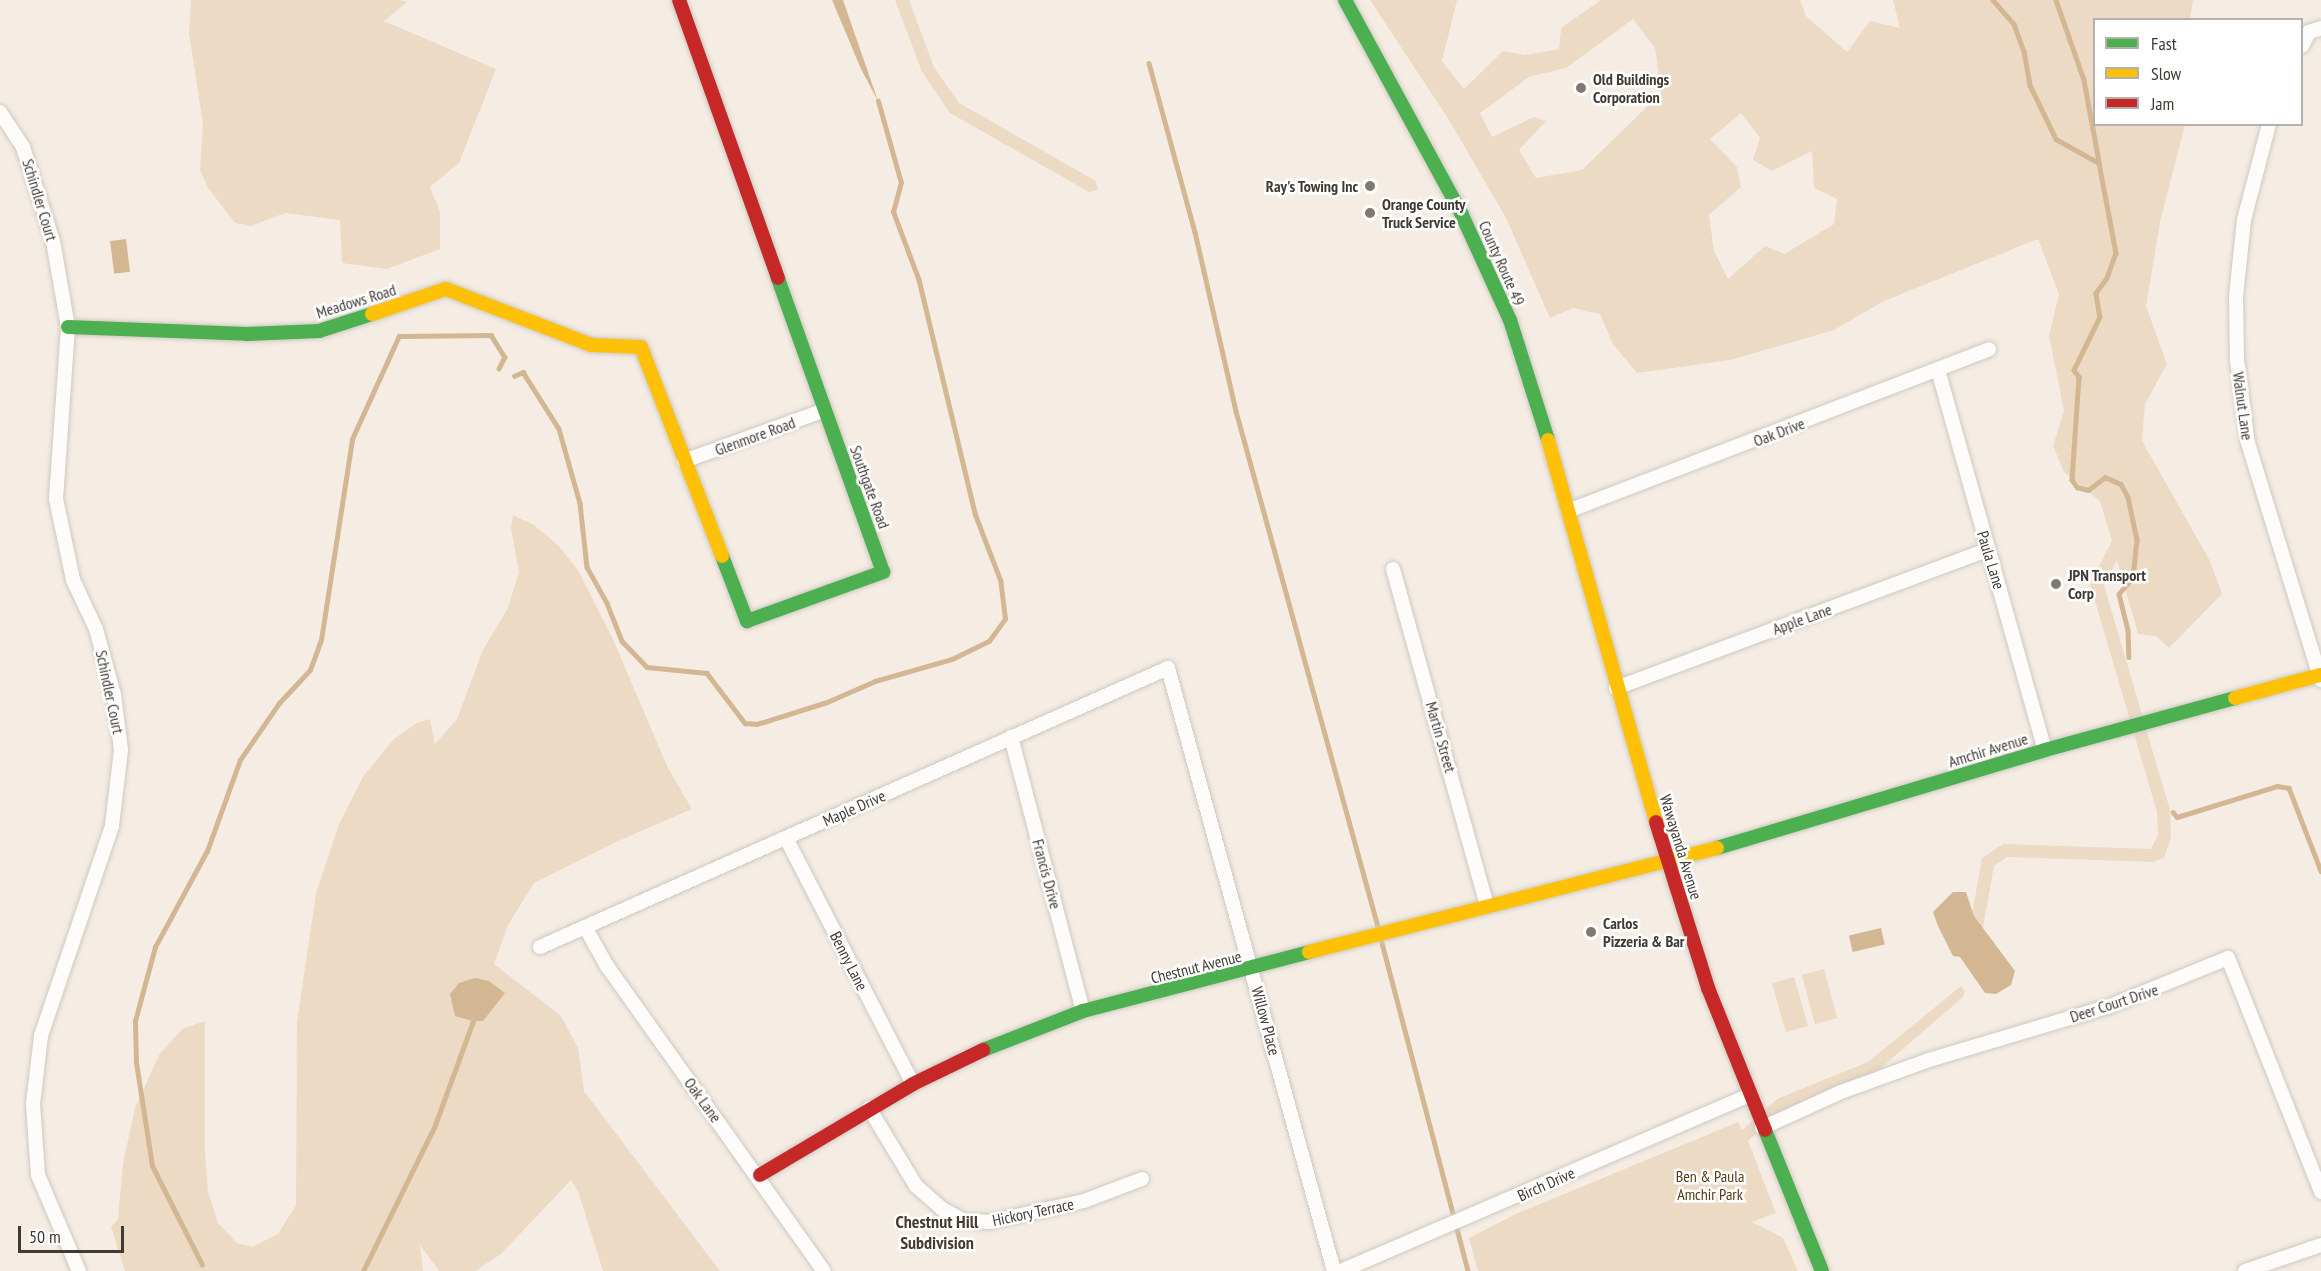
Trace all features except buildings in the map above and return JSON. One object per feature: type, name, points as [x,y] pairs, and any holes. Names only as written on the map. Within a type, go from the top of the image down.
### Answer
[{"type":"street","name":"Southgate Road","points":[[640,346],[747,621],[883,572],[679,0]]},
{"type":"street","name":"County Route 49","points":[[1345,0],[1465,220],[1510,320],[1543,422]]},
{"type":"street","points":[[2303,42],[2309,32],[2321,28]]},
{"type":"street","name":"Schindler Court","points":[[0,112],[23,147],[40,192],[53,241],[68,327],[56,499],[73,580],[96,629],[114,695],[121,750],[112,826],[41,1036],[33,1104],[38,1175],[79,1271]]},
{"type":"street","name":"Walnut Lane","points":[[2268,126],[2244,220],[2236,296],[2237,360],[2248,443],[2320,677]]},
{"type":"street","name":"Meadows Road","points":[[68,327],[247,334],[319,331],[446,289],[591,345],[640,346]]},
{"type":"street","name":"Oak Drive","points":[[1568,511],[1989,349]]},
{"type":"street","name":"Paula Lane","points":[[1938,370],[2045,750]]},
{"type":"street","name":"Glenmore Road","points":[[684,461],[825,410]]},
{"type":"street","name":"Wawayanda Avenue","points":[[1543,422],[1616,688],[1708,988],[1762,1128],[1822,1271]]},
{"type":"street","name":"Apple Lane","points":[[1616,688],[1988,550]]},
{"type":"street","name":"Martin Street","points":[[1393,569],[1487,905]]},
{"type":"street","name":"Maple Drive","points":[[540,947],[1168,668]]},
{"type":"street","name":"Willow Place","points":[[1168,668],[1334,1271]]},
{"type":"street","name":"Amchir Avenue","points":[[1668,863],[2045,750],[2320,677]]},
{"type":"street","name":"Francis Drive","points":[[1011,737],[1083,1011]]},
{"type":"street","name":"Benny Lane","points":[[786,838],[913,1084]]},
{"type":"street","name":"Chestnut Avenue","points":[[759,1175],[869,1108],[1012,1035],[1083,1011],[1252,970],[1487,905],[1638,866],[1668,863]]},
{"type":"street","name":"Oak Lane","points":[[585,927],[607,966],[759,1175],[824,1271]]},
{"type":"street","name":"Deer Court Drive","points":[[1762,1128],[1841,1092],[1940,1057],[2110,1006],[2228,958],[2321,1192]]},
{"type":"street","name":"Birch Drive","points":[[1341,1271],[1749,1095]]},
{"type":"street","name":"Hickory Terrace","points":[[869,1108],[916,1186],[942,1209],[965,1221],[989,1222],[1084,1201],[1142,1179]]},
{"type":"street","points":[[2245,1271],[2321,1245]]},
{"type":"green space","points":[[191,0],[399,0],[407,2],[384,21],[496,69],[459,163],[430,187],[440,212],[440,249],[387,269],[342,263],[340,220],[285,213],[251,226],[235,223],[208,188],[200,170],[203,124],[189,33]]},
{"type":"green space","points":[[895,0],[909,0],[934,67],[959,103],[1096,181],[1098,190],[1089,192],[950,113],[922,72]]},
{"type":"green space","points":[[1370,0],[1457,0],[1442,61],[1464,89],[1503,51],[1525,55],[1559,49],[1561,28],[1601,0],[1800,0],[1806,16],[1847,52],[1870,21],[1900,28],[1893,0],[2193,0],[2190,18],[2093,18],[2093,126],[2185,126],[2160,222],[2146,306],[2167,364],[2145,404],[2142,441],[2209,559],[2222,594],[2169,648],[2156,636],[2138,634],[2117,560],[2104,585],[2170,810],[2171,837],[2164,858],[2153,862],[2007,857],[1994,866],[1981,939],[1968,937],[1982,858],[2003,844],[2151,849],[2158,835],[2157,812],[2090,584],[2112,541],[2100,501],[2064,472],[2053,446],[2064,411],[2049,336],[2059,294],[2038,239],[1884,301],[1834,330],[1730,360],[1637,373],[1613,344],[1600,314],[1573,308],[1550,318],[1506,218],[1449,120]],"holes":[[[1633,19],[1655,48],[1661,93],[1582,170],[1536,178],[1519,150],[1546,121],[1534,117],[1492,137],[1480,113],[1529,77],[1566,68]],[[1741,113],[1760,138],[1753,160],[1772,171],[1812,151],[1814,188],[1837,199],[1834,224],[1784,254],[1765,246],[1728,279],[1714,251],[1709,215],[1741,187],[1737,167],[1710,139]]]},
{"type":"green space","points":[[513,515],[534,525],[560,547],[579,572],[612,637],[668,768],[692,809],[618,841],[534,883],[508,925],[494,964],[561,1016],[578,1048],[584,1091],[720,1271],[603,1271],[578,1191],[571,1180],[501,1254],[475,1271],[439,1271],[420,1245],[423,1271],[125,1271],[111,1227],[118,1219],[123,1163],[135,1108],[159,1055],[182,1029],[205,1021],[205,1152],[208,1192],[218,1223],[237,1243],[252,1247],[278,1234],[296,1205],[297,1022],[316,893],[339,824],[364,775],[395,738],[417,723],[430,719],[435,744],[457,719],[483,650],[508,608],[519,572],[511,528]]},
{"type":"green space","points":[[1824,969],[1837,1018],[1815,1024],[1802,975]]},
{"type":"green space","points":[[1794,977],[1808,1026],[1786,1032],[1772,983]]},
{"type":"green space","name":"Ben & Paula Amchir Park","points":[[1961,986],[1965,991],[1963,997],[1875,1073],[1783,1110],[1748,1141],[1776,1213],[1752,1222],[1783,1238],[1798,1271],[1478,1271],[1469,1238],[1516,1214],[1738,1122],[1742,1130],[1777,1099],[1868,1062]]},
{"type":"shaded area","points":[[832,0],[843,0],[878,101],[861,69]]},
{"type":"shaded area","points":[[126,239],[130,272],[114,274],[110,241]]},
{"type":"shaded area","points":[[1953,892],[1966,892],[1974,916],[2015,971],[2011,985],[1996,994],[1985,993],[1960,957],[1953,956],[1938,926],[1933,912]]},
{"type":"shaded area","points":[[1881,928],[1885,945],[1853,952],[1849,935]]},
{"type":"shaded area","points":[[475,978],[489,981],[505,993],[483,1021],[455,1016],[450,994],[459,983]]},
{"type":"waterway","points":[[1993,0],[2014,24],[2024,51],[2030,85],[2056,139],[2099,163],[2116,253],[2107,278],[2096,293],[2100,317],[2074,370],[2079,377],[2072,480],[2077,487],[2088,490],[2105,477],[2121,484],[2128,497],[2137,540],[2133,578],[2119,594],[2128,631],[2129,657]]},
{"type":"waterway","points":[[2056,0],[2084,80],[2099,162]]},
{"type":"waterway","points":[[1149,63],[1195,232],[1236,411],[1379,930]]},
{"type":"waterway","points":[[514,376],[523,372],[559,429],[580,503],[587,567],[607,603],[622,641],[647,667],[707,673],[745,723],[757,724],[827,702],[875,681],[952,659],[989,641],[1005,619],[1000,580],[975,515],[919,281],[893,212],[901,183],[878,101]]},
{"type":"waterway","points":[[202,1265],[152,1166],[136,1063],[135,1021],[155,947],[207,851],[240,760],[279,703],[310,670],[321,640],[352,439],[399,336],[491,335],[505,357],[499,369]]},
{"type":"waterway","points":[[2173,812],[2177,817],[2277,786],[2289,788],[2321,871]]},
{"type":"waterway","points":[[1381,939],[1468,1271]]},
{"type":"waterway","points":[[363,1271],[435,1125],[473,1021]]},
{"type":"traffic: fast","points":[[1345,0],[1461,213],[1510,320],[1548,440]]},
{"type":"traffic: fast","points":[[722,556],[747,621],[883,572],[778,278]]},
{"type":"traffic: fast","points":[[68,327],[247,334],[319,331],[372,314]]},
{"type":"traffic: fast","points":[[1717,848],[2045,750],[2235,698]]},
{"type":"traffic: fast","points":[[983,1050],[1083,1011],[1309,952]]},
{"type":"traffic: fast","points":[[1765,1130],[1822,1271]]},
{"type":"traffic: slow","points":[[372,314],[446,289],[591,345],[641,347],[722,556]]},
{"type":"traffic: slow","points":[[1548,440],[1656,822]]},
{"type":"traffic: slow","points":[[2235,698],[2320,675]]},
{"type":"traffic: slow","points":[[1309,952],[1717,848]]},
{"type":"traffic: jam","points":[[679,0],[778,278]]},
{"type":"traffic: jam","points":[[1656,822],[1708,988],[1765,1130]]},
{"type":"traffic: jam","points":[[760,1175],[913,1084],[983,1050]]},
{"type":"place","name":"Old Buildings Corporation","points":[[1581,88]]},
{"type":"place","name":"Ray's Towing Inc","points":[[1370,186]]},
{"type":"place","name":"Orange County Truck Service","points":[[1370,213]]},
{"type":"place","name":"JPN Transport Corp","points":[[2056,584]]},
{"type":"place","name":"Carlos Pizzeria & Bar","points":[[1591,932]]},
{"type":"district","name":"Chestnut Hill Subdivision","points":[[937,1233]]}]
